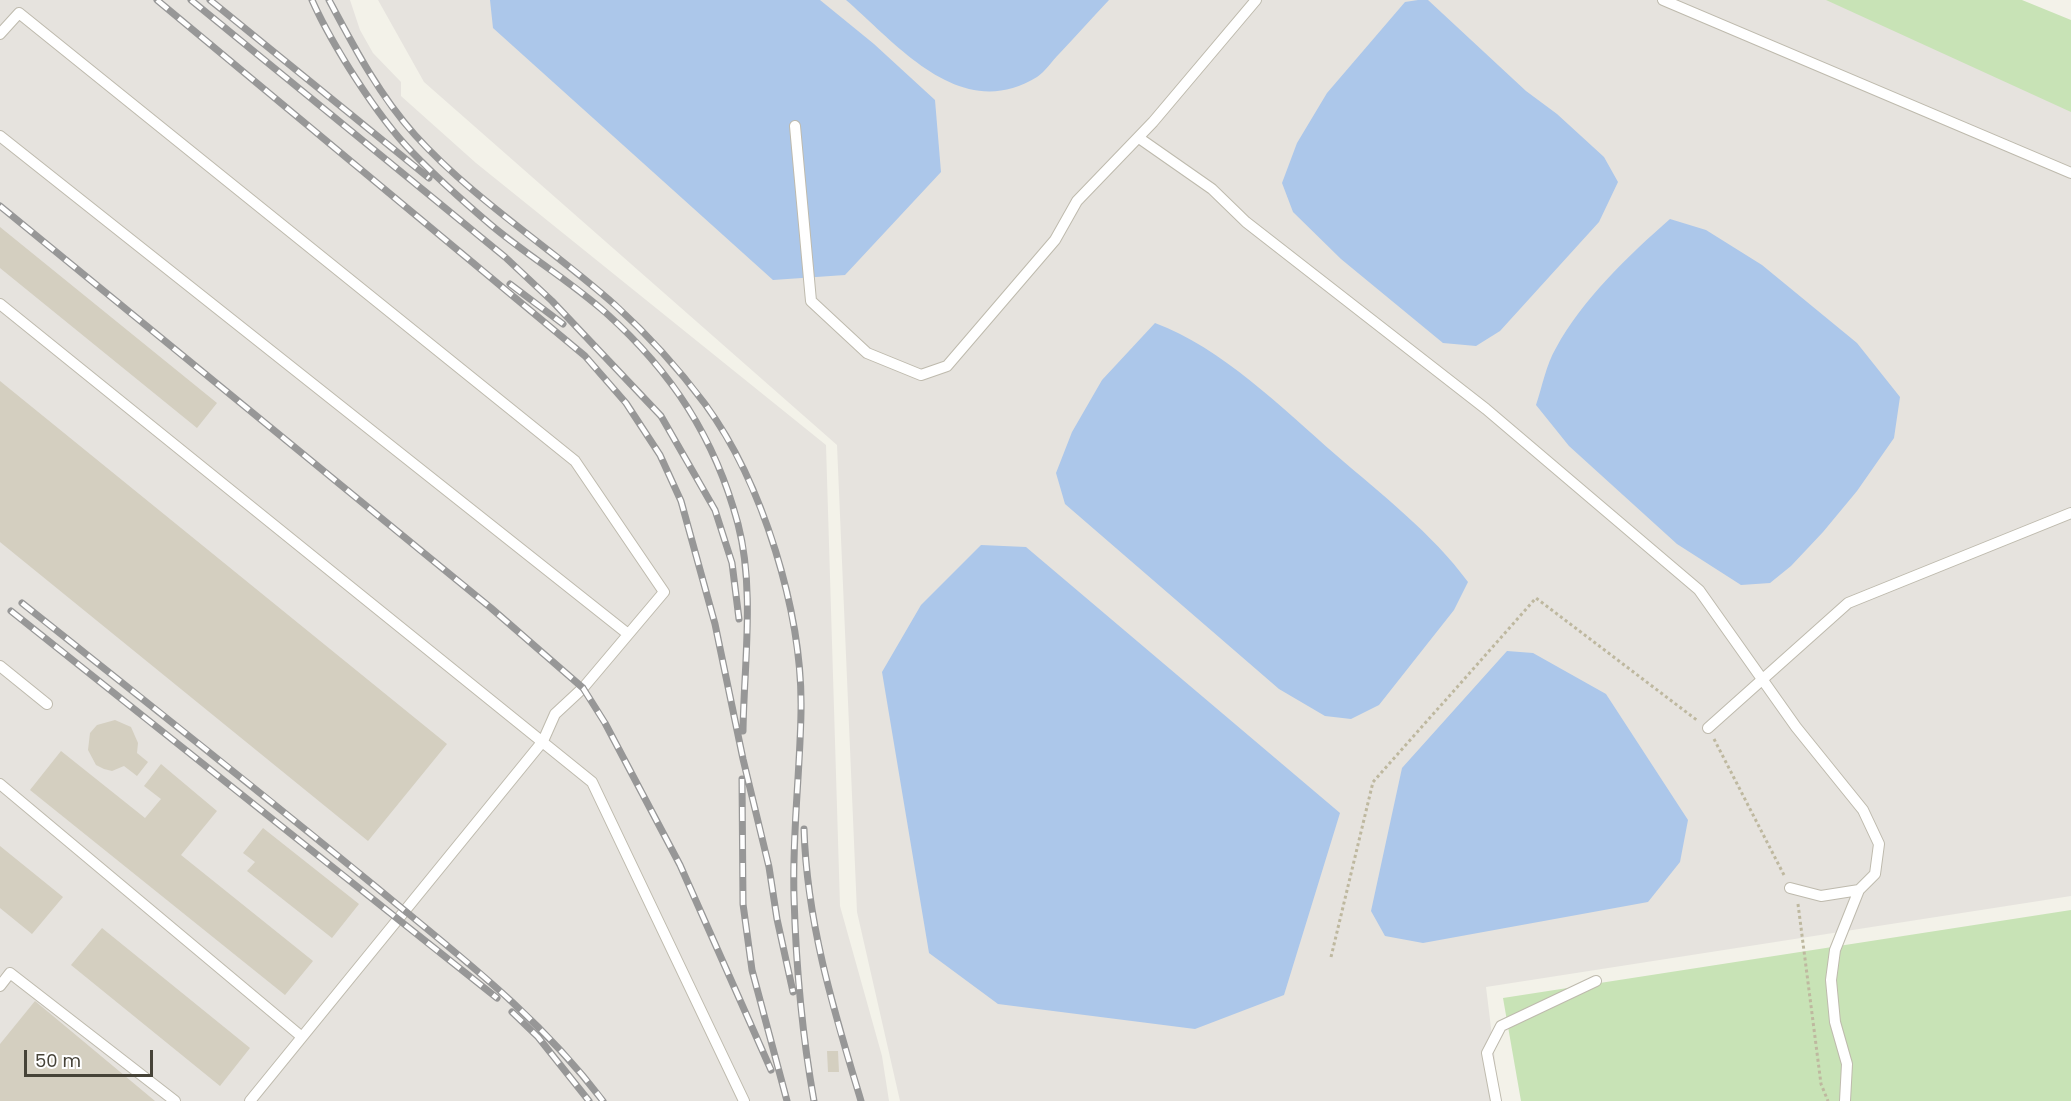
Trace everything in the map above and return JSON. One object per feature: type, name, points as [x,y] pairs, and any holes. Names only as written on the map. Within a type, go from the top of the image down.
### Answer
[{"type":"lane","points":[[795,126],[811,301],[867,353],[921,375],[947,366],[1055,240],[1077,201],[1138,138],[1256,0]]},
{"type":"lane","points":[[1663,0],[2071,173]]},
{"type":"lane","points":[[0,34],[19,13],[575,461],[664,592],[583,688],[555,714],[543,741],[250,1101]]},
{"type":"lane","points":[[0,136],[628,634]]},
{"type":"lane","points":[[1138,138],[1212,189],[1246,222],[1486,409],[1700,590],[1796,726],[1863,810],[1879,844],[1875,874],[1859,890],[1835,950],[1831,980],[1835,1022],[1847,1064],[1845,1101]]},
{"type":"lane","points":[[0,304],[592,782],[744,1101]]},
{"type":"lane","points":[[1708,728],[1848,603],[2071,513]]},
{"type":"lane","points":[[0,666],[47,704]]},
{"type":"lane","points":[[0,784],[302,1037]]},
{"type":"lane","points":[[1790,888],[1821,896],[1859,890]]},
{"type":"lane","points":[[0,965],[175,1101]]},
{"type":"lane","points":[[0,986],[10,973]]},
{"type":"lane","points":[[1496,1101],[1487,1053],[1501,1026],[1596,981]]},
{"type":"path","points":[[1331,957],[1373,782],[1536,598],[1708,728],[1798,903],[1821,1084],[1828,1101]]},
{"type":"shaded area","points":[[0,0],[350,0],[360,30],[373,53],[401,82],[401,96],[476,163],[826,445],[840,906],[882,1056],[889,1101],[0,1101]]},
{"type":"shaded area","points":[[378,0],[1847,0],[2071,102],[2071,896],[1486,987],[1500,1101],[900,1101],[857,912],[837,445],[424,82]]},
{"type":"green space","points":[[1826,0],[2022,0],[2071,20],[2071,112]]},
{"type":"green space","points":[[2071,910],[2071,1101],[1521,1101],[1503,998]]},
{"type":"water","points":[[490,0],[820,0],[874,44],[935,100],[941,172],[845,275],[773,280],[493,28]]},
{"type":"water","points":[[846,0],[1109,0],[1037,77],[1009,89],[982,91],[957,85],[909,57]]},
{"type":"water","points":[[1428,0],[1526,91],[1557,114],[1604,157],[1618,182],[1599,222],[1500,331],[1476,346],[1443,343],[1341,259],[1293,212],[1282,183],[1297,143],[1327,93],[1405,2]]},
{"type":"water","points":[[1670,219],[1706,230],[1762,265],[1857,343],[1900,397],[1894,438],[1857,491],[1791,566],[1770,583],[1741,585],[1677,544],[1569,446],[1536,405],[1547,369],[1566,330],[1623,263]]},
{"type":"water","points":[[1155,323],[1204,347],[1273,399],[1406,515],[1439,547],[1468,582],[1454,610],[1379,705],[1351,719],[1325,716],[1279,689],[1065,504],[1056,473],[1072,432],[1102,380]]},
{"type":"water","points":[[981,545],[1026,547],[1340,813],[1284,995],[1195,1029],[998,1004],[929,953],[882,672],[921,605]]},
{"type":"water","points":[[1507,651],[1533,653],[1606,694],[1688,820],[1680,862],[1648,902],[1423,943],[1385,936],[1371,911],[1402,768]]},
{"type":"building","points":[[0,227],[217,403],[197,428],[0,268]]},
{"type":"building","points":[[0,381],[447,744],[368,841],[0,542]]},
{"type":"building","points":[[115,720],[131,727],[138,743],[137,753],[148,762],[137,776],[124,766],[112,771],[96,765],[88,750],[90,733],[97,725]]},
{"type":"building","points":[[61,751],[145,818],[161,799],[144,786],[161,764],[217,811],[181,855],[313,961],[285,995],[30,790]]},
{"type":"building","points":[[263,828],[359,904],[332,938],[247,871],[255,862],[243,853]]},
{"type":"building","points":[[0,846],[63,897],[32,934],[0,908]]},
{"type":"building","points":[[102,928],[250,1048],[220,1086],[71,965]]},
{"type":"building","points":[[35,1001],[155,1101],[0,1101],[0,1044]]},
{"type":"building","points":[[827,1051],[838,1051],[839,1072],[828,1072]]},
{"type":"railway","points":[[157,0],[585,356],[626,403],[660,455],[681,501],[715,624],[743,759],[769,867],[777,919],[793,992]]},
{"type":"railway","points":[[191,0],[505,257],[552,301],[661,416],[715,510],[732,563],[739,619]]},
{"type":"railway","points":[[210,0],[429,178]]},
{"type":"railway","points":[[312,0],[331,38],[356,79],[384,119],[411,151],[491,225],[578,290],[630,335],[671,383],[704,435],[728,493],[743,549],[747,600],[743,731]]},
{"type":"railway","points":[[329,0],[379,87],[415,135],[462,181],[590,284],[639,328],[705,404],[726,436],[745,472],[776,551],[787,592],[800,674],[801,712],[794,897],[800,1000],[814,1101]]},
{"type":"railway","points":[[0,206],[491,608],[583,688],[605,723],[680,865],[771,1070]]},
{"type":"railway","points":[[510,284],[563,324]]},
{"type":"railway","points":[[22,603],[288,815],[467,962],[524,1013],[578,1070],[603,1101]]},
{"type":"railway","points":[[11,611],[497,998]]},
{"type":"railway","points":[[742,779],[743,904],[752,970],[787,1101]]},
{"type":"railway","points":[[804,829],[810,899],[816,933],[832,1000],[861,1101]]},
{"type":"railway","points":[[512,1012],[538,1037],[589,1101]]}]
